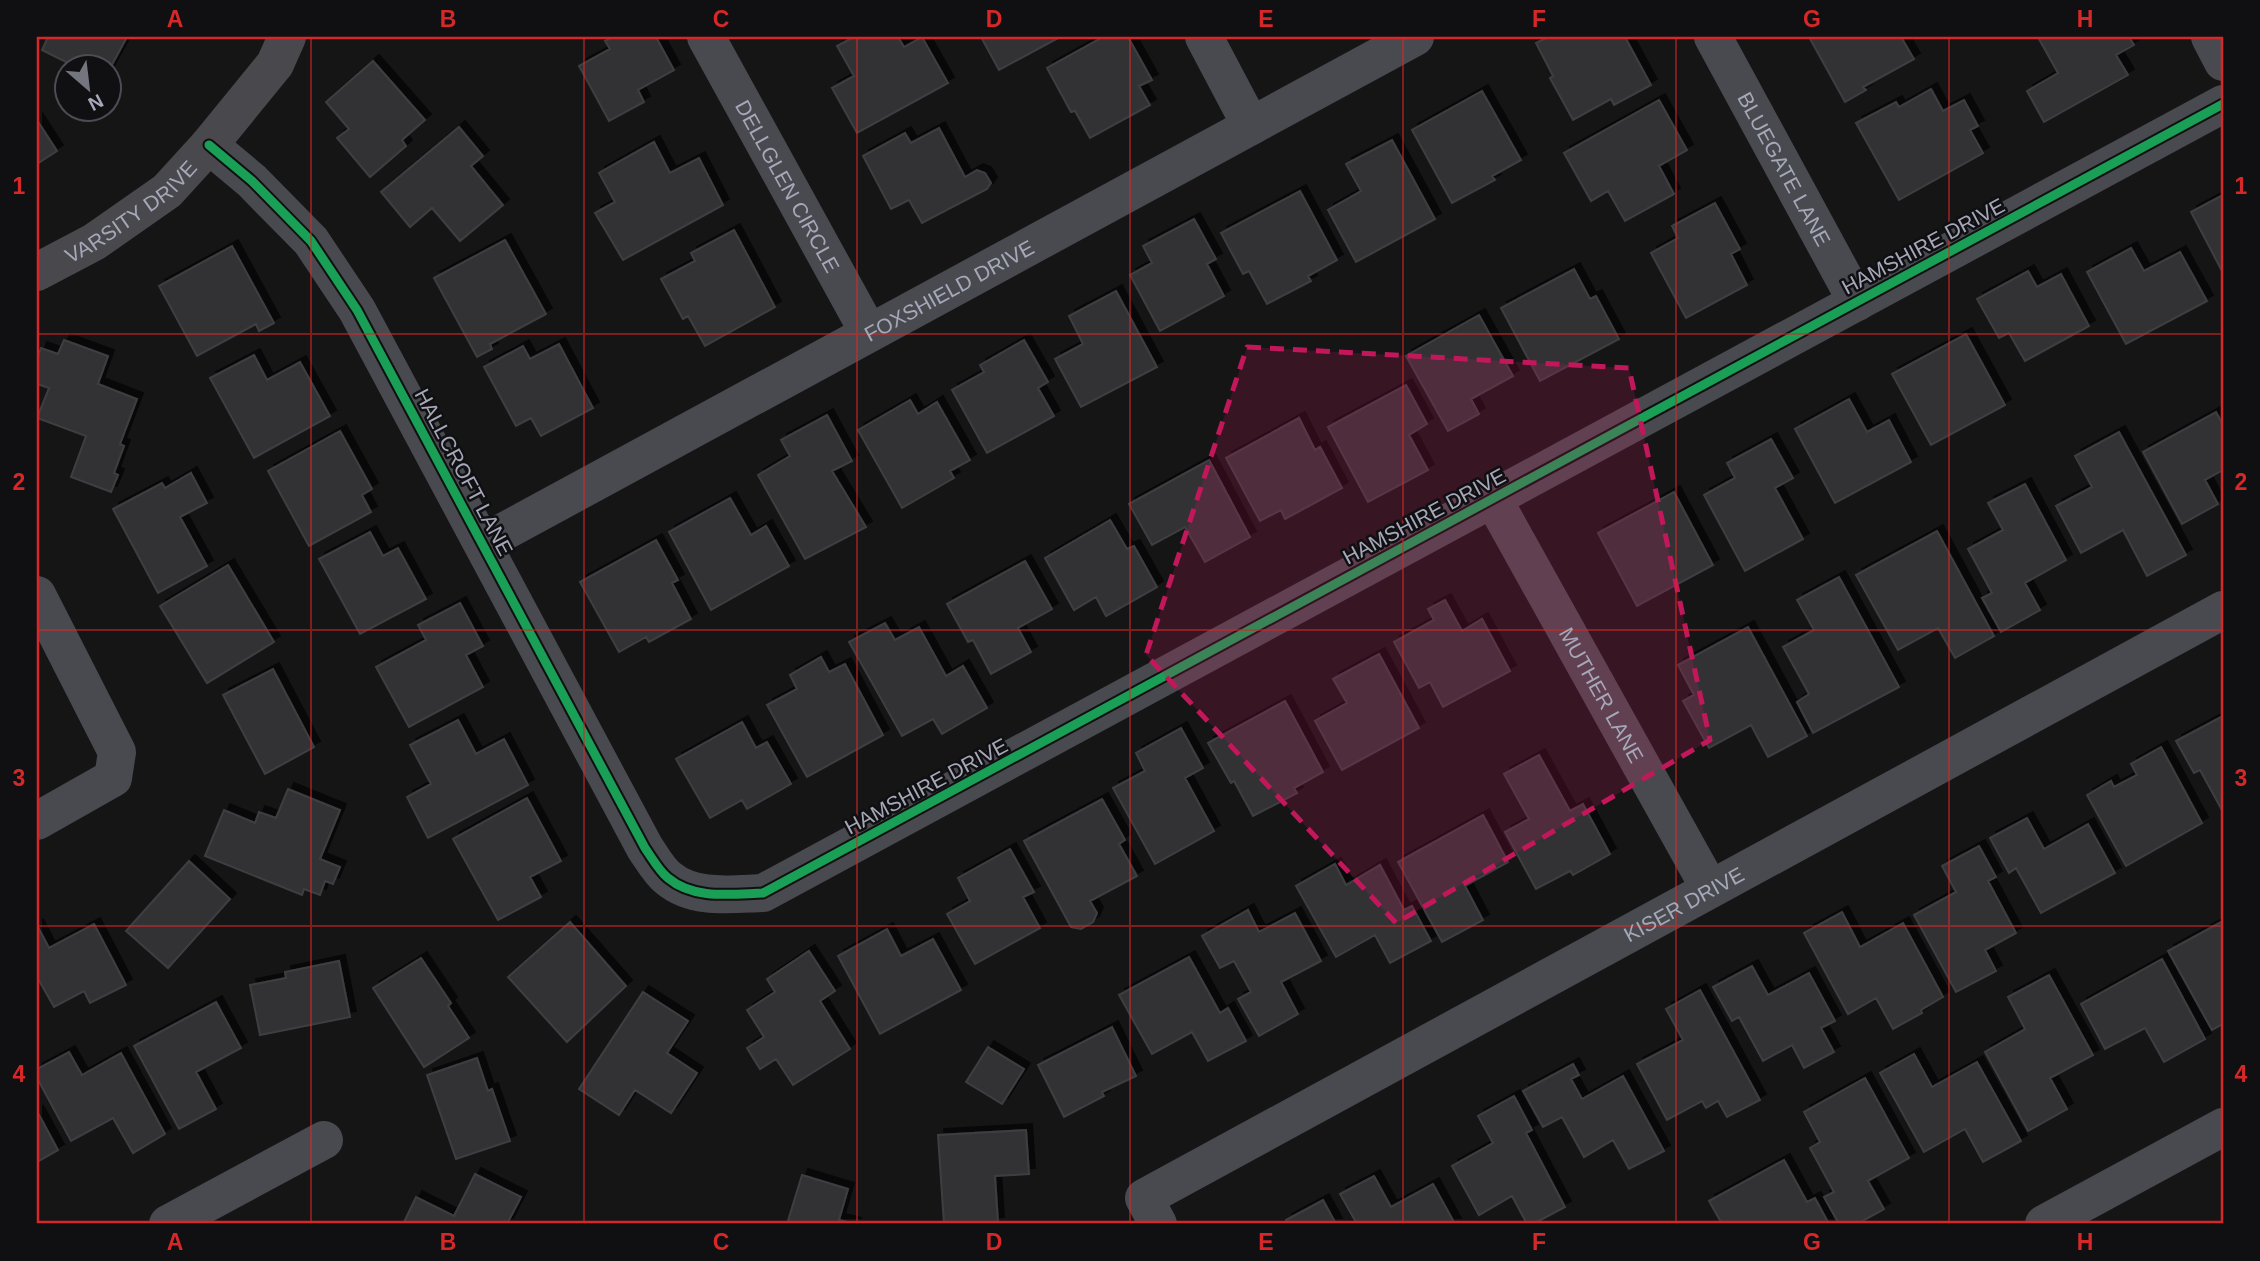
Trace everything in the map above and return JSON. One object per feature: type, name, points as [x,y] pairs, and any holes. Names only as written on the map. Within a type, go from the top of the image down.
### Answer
[{"type":"street","name":"VARSITY DRIVE","points":[[37,272],[94,242],[167,191],[209,145],[275,64],[287,37]]},
{"type":"street","name":"DELLGLEN CIRCLE","points":[[706,37],[869,333]]},
{"type":"street","points":[[1205,37],[1251,126]]},
{"type":"street","name":"FOXSHIELD DRIVE","points":[[483,543],[1415,37]]},
{"type":"street","name":"BLUEGATE LANE","points":[[1713,37],[1857,302]]},
{"type":"street","points":[[2210,37],[2223,62]]},
{"type":"street","name":"HAMSHIRE DRIVE","points":[[645,848],[668,879],[699,894],[763,893],[2223,104]]},
{"type":"street","name":"HALLCROFT LANE","points":[[209,145],[252,181],[311,241],[357,310],[645,848]]},
{"type":"street","name":"MUTHER LANE","points":[[1493,499],[1710,889]]},
{"type":"street","points":[[37,595],[117,752],[113,778],[37,821]]},
{"type":"street","name":"KISER DRIVE","points":[[1151,1211],[1710,889],[2223,610]]},
{"type":"street","points":[[2044,1224],[2223,1127]]},
{"type":"street","points":[[167,1224],[324,1140]]},
{"type":"highlighted area","points":[[1247,347],[1629,368],[1710,740],[1396,923],[1146,655]]},
{"type":"building","points":[[48,37],[127,37],[119,52],[52,52],[52,55],[42,50]]},
{"type":"building","points":[[613,37],[656,37],[674,70],[638,90],[644,102],[609,121],[579,66],[610,49],[605,41]]},
{"type":"building","points":[[854,37],[898,37],[904,47],[922,37],[948,83],[857,133],[832,88],[854,76],[837,46]]},
{"type":"building","points":[[981,37],[1060,37],[999,70]]},
{"type":"building","points":[[1103,37],[1128,37],[1152,80],[1139,86],[1150,105],[1090,138],[1075,111],[1071,112],[1047,68]]},
{"type":"building","points":[[1548,37],[1625,37],[1651,85],[1614,105],[1611,99],[1573,120],[1550,78],[1553,76],[1536,43]]},
{"type":"building","points":[[1809,37],[1901,37],[1914,59],[1863,87],[1866,90],[1845,102]]},
{"type":"building","points":[[2129,37],[2134,45],[2116,55],[2128,75],[2044,122],[2027,91],[2058,73],[2039,39]]},
{"type":"building","points":[[373,61],[425,120],[402,140],[406,146],[370,177],[337,138],[349,129],[326,102]]},
{"type":"building","points":[[1931,89],[1943,111],[1964,100],[1978,126],[1970,130],[1983,153],[1899,200],[1856,123],[1896,102],[1899,107]]},
{"type":"building","points":[[1482,91],[1521,160],[1492,176],[1495,180],[1452,203],[1412,130]]},
{"type":"building","points":[[1659,100],[1687,150],[1659,166],[1674,194],[1625,221],[1608,191],[1591,201],[1564,153]]},
{"type":"building","points":[[37,120],[57,151],[37,164]]},
{"type":"building","points":[[459,127],[483,156],[471,166],[503,205],[460,241],[432,208],[410,227],[381,192]]},
{"type":"building","points":[[939,128],[965,177],[977,170],[985,173],[991,183],[987,189],[922,223],[909,200],[891,209],[863,156],[905,133],[911,143]]},
{"type":"building","points":[[1392,140],[1435,219],[1356,262],[1328,210],[1361,191],[1346,164]]},
{"type":"building","points":[[654,142],[670,173],[699,158],[723,205],[623,260],[595,213],[615,202],[599,173]]},
{"type":"building","points":[[1300,191],[1337,260],[1308,276],[1311,281],[1267,304],[1249,271],[1243,274],[1221,233]]},
{"type":"building","points":[[2223,195],[2223,273],[2191,212]]},
{"type":"building","points":[[1715,203],[1740,249],[1731,254],[1747,285],[1686,318],[1651,253],[1678,238],[1672,226]]},
{"type":"building","points":[[1194,219],[1216,259],[1207,264],[1224,296],[1160,331],[1130,275],[1152,263],[1143,246]]},
{"type":"building","points":[[734,230],[775,307],[705,346],[688,316],[683,319],[661,279],[695,261],[691,253]]},
{"type":"building","points":[[505,240],[546,314],[490,344],[492,349],[477,357],[434,278]]},
{"type":"building","points":[[232,246],[274,323],[259,331],[256,324],[197,356],[159,286]]},
{"type":"building","points":[[2131,248],[2144,271],[2180,252],[2207,301],[2126,344],[2087,272]]},
{"type":"building","points":[[1574,269],[1590,299],[1596,296],[1619,339],[1540,381],[1501,308]]},
{"type":"building","points":[[2028,271],[2037,287],[2061,274],[2089,326],[2025,361],[2009,333],[1999,338],[1977,299]]},
{"type":"building","points":[[1116,291],[1157,367],[1081,407],[1055,359],[1083,344],[1069,316]]},
{"type":"building","points":[[1479,315],[1513,376],[1471,399],[1479,414],[1448,431],[1406,356]]},
{"type":"building","points":[[1966,334],[2005,405],[1931,445],[1892,374]]},
{"type":"building","points":[[64,340],[108,356],[98,384],[137,399],[120,444],[124,446],[114,473],[118,475],[111,492],[71,477],[86,436],[37,418],[49,388],[37,384],[37,359],[41,348],[58,354]]},
{"type":"building","points":[[1024,340],[1048,382],[1038,388],[1054,416],[987,453],[952,390],[984,372],[980,365]]},
{"type":"building","points":[[559,344],[593,408],[541,436],[531,418],[516,426],[484,367],[523,346],[530,359]]},
{"type":"building","points":[[254,355],[267,380],[300,362],[330,416],[254,458],[210,378]]},
{"type":"building","points":[[1406,385],[1427,424],[1409,435],[1428,470],[1368,502],[1328,427]]},
{"type":"building","points":[[1849,399],[1867,432],[1889,420],[1911,462],[1835,503],[1795,429]]},
{"type":"building","points":[[910,400],[918,414],[937,402],[970,460],[950,471],[954,478],[902,508],[858,430]]},
{"type":"building","points":[[2216,412],[2223,425],[2223,470],[2205,480],[2218,504],[2182,524],[2143,452]]},
{"type":"building","points":[[827,415],[852,461],[832,471],[866,527],[805,559],[758,475],[790,456],[781,440]]},
{"type":"building","points":[[1299,418],[1315,450],[1320,447],[1342,488],[1285,519],[1281,510],[1260,521],[1226,458]]},
{"type":"building","points":[[340,431],[372,489],[362,495],[371,512],[309,546],[268,471]]},
{"type":"building","points":[[2119,432],[2186,555],[2147,576],[2123,530],[2081,553],[2056,506],[2092,487],[2075,456]]},
{"type":"building","points":[[1771,439],[1793,478],[1775,488],[1803,539],[1745,571],[1704,495],[1735,478],[1727,463]]},
{"type":"building","points":[[1209,460],[1250,537],[1205,562],[1185,527],[1152,545],[1129,504]]},
{"type":"building","points":[[191,473],[207,503],[180,517],[207,566],[158,593],[113,509],[162,483],[165,488]]},
{"type":"building","points":[[2025,484],[2066,560],[2025,583],[2040,610],[2001,632],[1982,598],[1992,593],[1968,549],[2003,530],[1988,503]]},
{"type":"building","points":[[1674,492],[1713,565],[1637,606],[1598,533]]},
{"type":"building","points":[[730,498],[751,535],[766,526],[789,566],[711,610],[669,532]]},
{"type":"building","points":[[1110,520],[1127,549],[1134,546],[1157,587],[1106,616],[1096,597],[1074,610],[1045,558]]},
{"type":"building","points":[[1937,531],[1994,636],[1955,658],[1938,628],[1898,650],[1856,575]]},
{"type":"building","points":[[370,532],[383,556],[398,548],[426,599],[360,634],[319,559]]},
{"type":"building","points":[[656,540],[678,580],[672,583],[691,619],[649,642],[646,637],[619,652],[580,582]]},
{"type":"building","points":[[1025,561],[1052,609],[1018,628],[1031,652],[991,674],[973,640],[968,642],[947,604]]},
{"type":"building","points":[[228,565],[274,642],[207,683],[160,606]]},
{"type":"building","points":[[1839,577],[1899,687],[1813,733],[1797,702],[1809,694],[1783,647],[1814,630],[1797,600]]},
{"type":"building","points":[[1445,600],[1462,631],[1482,619],[1510,671],[1443,707],[1430,682],[1419,688],[1394,642],[1434,620],[1428,609]]},
{"type":"building","points":[[460,603],[483,646],[466,655],[483,687],[409,727],[376,667],[426,640],[418,625]]},
{"type":"building","points":[[885,623],[895,640],[919,627],[946,676],[963,666],[987,708],[942,734],[933,719],[902,736],[849,642]]},
{"type":"building","points":[[1748,627],[1807,736],[1768,757],[1751,725],[1709,748],[1683,701],[1694,695],[1678,665]]},
{"type":"building","points":[[1379,654],[1419,728],[1342,770],[1315,721],[1347,703],[1333,679]]},
{"type":"building","points":[[821,657],[829,672],[845,664],[883,735],[807,777],[767,705],[797,689],[790,675]]},
{"type":"building","points":[[273,669],[314,747],[265,774],[223,695]]},
{"type":"building","points":[[1285,701],[1323,772],[1294,788],[1297,793],[1253,816],[1234,781],[1231,783],[1208,743]]},
{"type":"building","points":[[2223,716],[2223,812],[2200,770],[2194,773],[2176,741]]},
{"type":"building","points":[[458,720],[476,754],[504,739],[528,785],[428,838],[407,797],[431,784],[410,745]]},
{"type":"building","points":[[742,722],[756,748],[767,742],[791,784],[747,809],[742,800],[710,818],[676,759]]},
{"type":"building","points":[[1181,728],[1203,768],[1185,778],[1214,831],[1155,864],[1113,788],[1145,771],[1136,753]]},
{"type":"building","points":[[2161,747],[2202,823],[2126,866],[2087,795],[2111,781],[2114,787],[2137,775],[2131,764]]},
{"type":"building","points":[[1539,755],[1570,811],[1583,804],[1610,854],[1573,875],[1570,871],[1536,889],[1505,832],[1529,819],[1504,774]]},
{"type":"building","points":[[288,789],[340,810],[320,859],[340,867],[333,884],[325,881],[320,895],[304,889],[302,895],[205,856],[224,810],[255,823],[259,812],[276,818]]},
{"type":"building","points":[[527,798],[561,861],[530,877],[541,897],[498,920],[453,839]]},
{"type":"building","points":[[1102,799],[1125,840],[1119,844],[1137,876],[1090,901],[1097,913],[1093,922],[1081,929],[1071,927],[1024,841]]},
{"type":"building","points":[[1483,815],[1508,862],[1465,886],[1483,920],[1442,942],[1398,862]]},
{"type":"building","points":[[2027,818],[2044,849],[2088,824],[2115,873],[2041,913],[2016,868],[2009,873],[1990,838]]},
{"type":"building","points":[[1979,846],[1996,877],[1988,881],[2016,933],[1985,950],[1996,971],[1956,992],[1914,915],[1956,892],[1942,866]]},
{"type":"building","points":[[1010,849],[1034,892],[1023,897],[1040,928],[975,964],[947,914],[970,901],[958,878]]},
{"type":"building","points":[[189,861],[230,899],[168,968],[126,931]]},
{"type":"building","points":[[1335,864],[1346,885],[1380,865],[1404,910],[1412,906],[1431,941],[1390,963],[1375,935],[1336,957],[1296,886]]},
{"type":"building","points":[[1248,910],[1259,932],[1295,913],[1321,961],[1281,982],[1298,1014],[1259,1036],[1238,999],[1251,992],[1234,961],[1220,968],[1202,936]]},
{"type":"building","points":[[1842,912],[1860,947],[1903,923],[1943,997],[1921,1010],[1922,1013],[1893,1029],[1876,998],[1848,1014],[1804,933]]},
{"type":"building","points":[[2223,921],[2223,1024],[2212,1030],[2168,951]]},
{"type":"building","points":[[570,922],[626,986],[567,1042],[508,977]]},
{"type":"building","points":[[94,924],[126,985],[90,1003],[84,991],[54,1007],[37,977],[37,925],[49,948]]},
{"type":"building","points":[[887,929],[901,956],[933,939],[961,990],[880,1034],[838,956]]},
{"type":"building","points":[[809,951],[835,991],[820,1001],[850,1049],[793,1085],[776,1059],[760,1069],[747,1048],[764,1037],[747,1010],[775,992],[767,979]]},
{"type":"building","points":[[1189,957],[1220,1013],[1228,1008],[1246,1041],[1208,1061],[1192,1032],[1152,1054],[1119,995]]},
{"type":"building","points":[[421,958],[451,1003],[448,1006],[469,1038],[424,1067],[373,988]]},
{"type":"building","points":[[2162,959],[2205,1039],[2164,1062],[2145,1028],[2105,1049],[2081,1004]]},
{"type":"building","points":[[339,961],[350,1017],[260,1035],[250,985],[286,978],[285,972]]},
{"type":"building","points":[[1752,966],[1768,995],[1809,973],[1835,1021],[1821,1028],[1834,1052],[1804,1068],[1792,1045],[1763,1061],[1739,1017],[1732,1021],[1713,987]]},
{"type":"building","points":[[2049,975],[2093,1055],[2050,1078],[2067,1109],[2028,1131],[1985,1052],[2025,1029],[2008,997]]},
{"type":"building","points":[[1700,990],[1760,1100],[1727,1117],[1718,1101],[1706,1108],[1702,1101],[1667,1120],[1637,1064],[1683,1040],[1666,1009]]},
{"type":"building","points":[[643,992],[688,1021],[667,1053],[697,1073],[671,1113],[635,1090],[619,1115],[579,1089]]},
{"type":"building","points":[[216,1002],[241,1048],[196,1072],[216,1109],[179,1129],[134,1046]]},
{"type":"building","points":[[1112,1027],[1136,1076],[1102,1092],[1104,1096],[1064,1117],[1038,1065]]},
{"type":"building","points":[[988,1047],[1024,1069],[1002,1104],[966,1082]]},
{"type":"building","points":[[69,1052],[82,1075],[121,1053],[165,1134],[133,1153],[113,1118],[71,1141],[37,1078],[37,1069]]},
{"type":"building","points":[[1914,1054],[1932,1087],[1977,1062],[2021,1141],[1983,1162],[1965,1129],[1924,1152],[1880,1073]]},
{"type":"building","points":[[477,1058],[488,1091],[492,1089],[510,1141],[456,1159],[427,1075]]},
{"type":"building","points":[[1573,1064],[1579,1075],[1571,1079],[1582,1099],[1623,1076],[1664,1151],[1629,1169],[1613,1140],[1584,1157],[1562,1117],[1543,1127],[1523,1091]]},
{"type":"building","points":[[1865,1078],[1909,1158],[1868,1181],[1884,1209],[1857,1224],[1839,1224],[1824,1197],[1834,1192],[1810,1148],[1820,1142],[1804,1112]]},
{"type":"building","points":[[1514,1096],[1532,1130],[1526,1133],[1565,1207],[1533,1224],[1527,1224],[1512,1196],[1479,1215],[1452,1166],[1493,1143],[1478,1116]]},
{"type":"building","points":[[37,1111],[58,1150],[37,1162]]},
{"type":"building","points":[[1026,1130],[1029,1174],[995,1176],[998,1223],[944,1224],[938,1135]]},
{"type":"building","points":[[1784,1160],[1807,1202],[1815,1198],[1829,1224],[1722,1224],[1709,1201]]},
{"type":"building","points":[[475,1174],[521,1197],[507,1224],[403,1224],[416,1197],[454,1216]]},
{"type":"building","points":[[802,1175],[848,1189],[839,1220],[856,1224],[787,1224]]},
{"type":"building","points":[[1374,1176],[1391,1207],[1433,1184],[1455,1224],[1357,1224],[1340,1194]]},
{"type":"building","points":[[1323,1200],[1336,1224],[1288,1224],[1286,1220]]},
{"type":"cycle path","points":[[209,145],[252,181],[311,241],[357,310],[656,864],[665,875],[689,890],[726,894],[763,893],[2223,104]]}]
